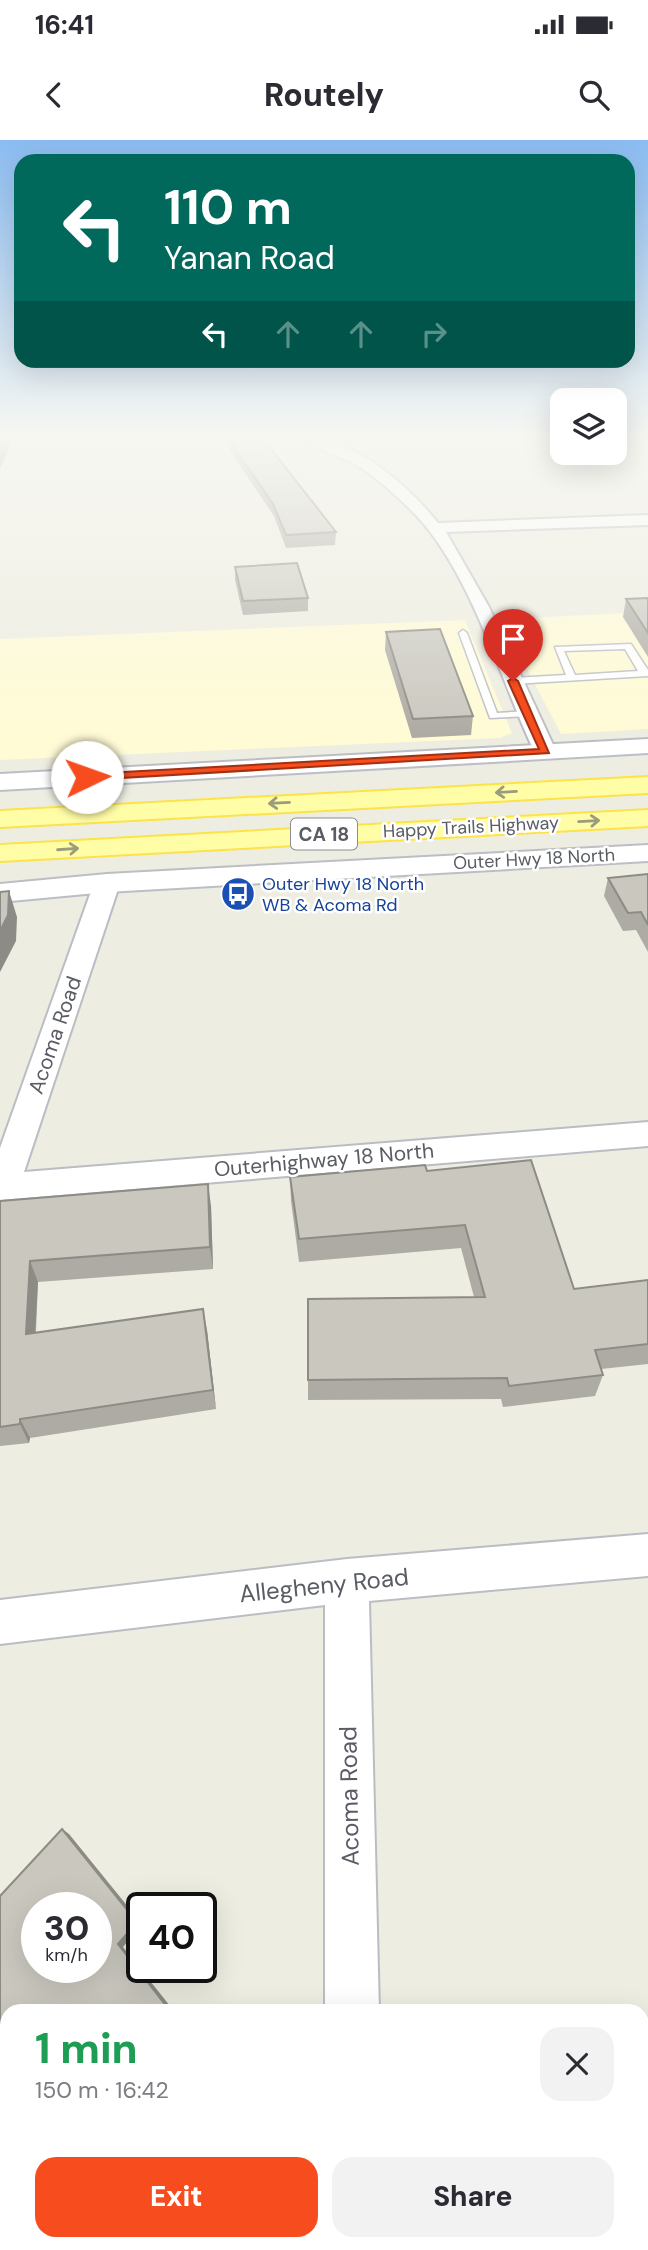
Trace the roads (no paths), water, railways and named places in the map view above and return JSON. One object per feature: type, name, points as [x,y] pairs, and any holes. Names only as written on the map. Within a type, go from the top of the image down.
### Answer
[{"type":"main road","name":"Happy Trails Highway","points":[[0,819],[648,785]]},
{"type":"main road","name":"Happy Trails Highway","points":[[0,853],[648,818]]},
{"type":"street","points":[[441,538],[471,587],[545,751]]},
{"type":"street","points":[[0,782],[648,746]]},
{"type":"street","name":"Outer Hwy 18 North","points":[[0,893],[107,883],[648,853]]},
{"type":"street","name":"Acoma Road","points":[[2,1187],[107,883]]},
{"type":"street","name":"Outerhighway 18 North","points":[[2,1187],[648,1134]]},
{"type":"street","name":"Allegheny Road","points":[[0,1622],[347,1581],[648,1555]]},
{"type":"street","name":"Acoma Road","points":[[347,1581],[352,2004]]},
{"type":"lane","points":[[463,633],[493,716],[528,714]]},
{"type":"lane","points":[[513,681],[572,678],[646,673],[628,646],[558,649],[572,678]]},
{"type":"place","name":"Outer Hwy 18 North WB & Acoma Rd","points":[[238,894]]}]
